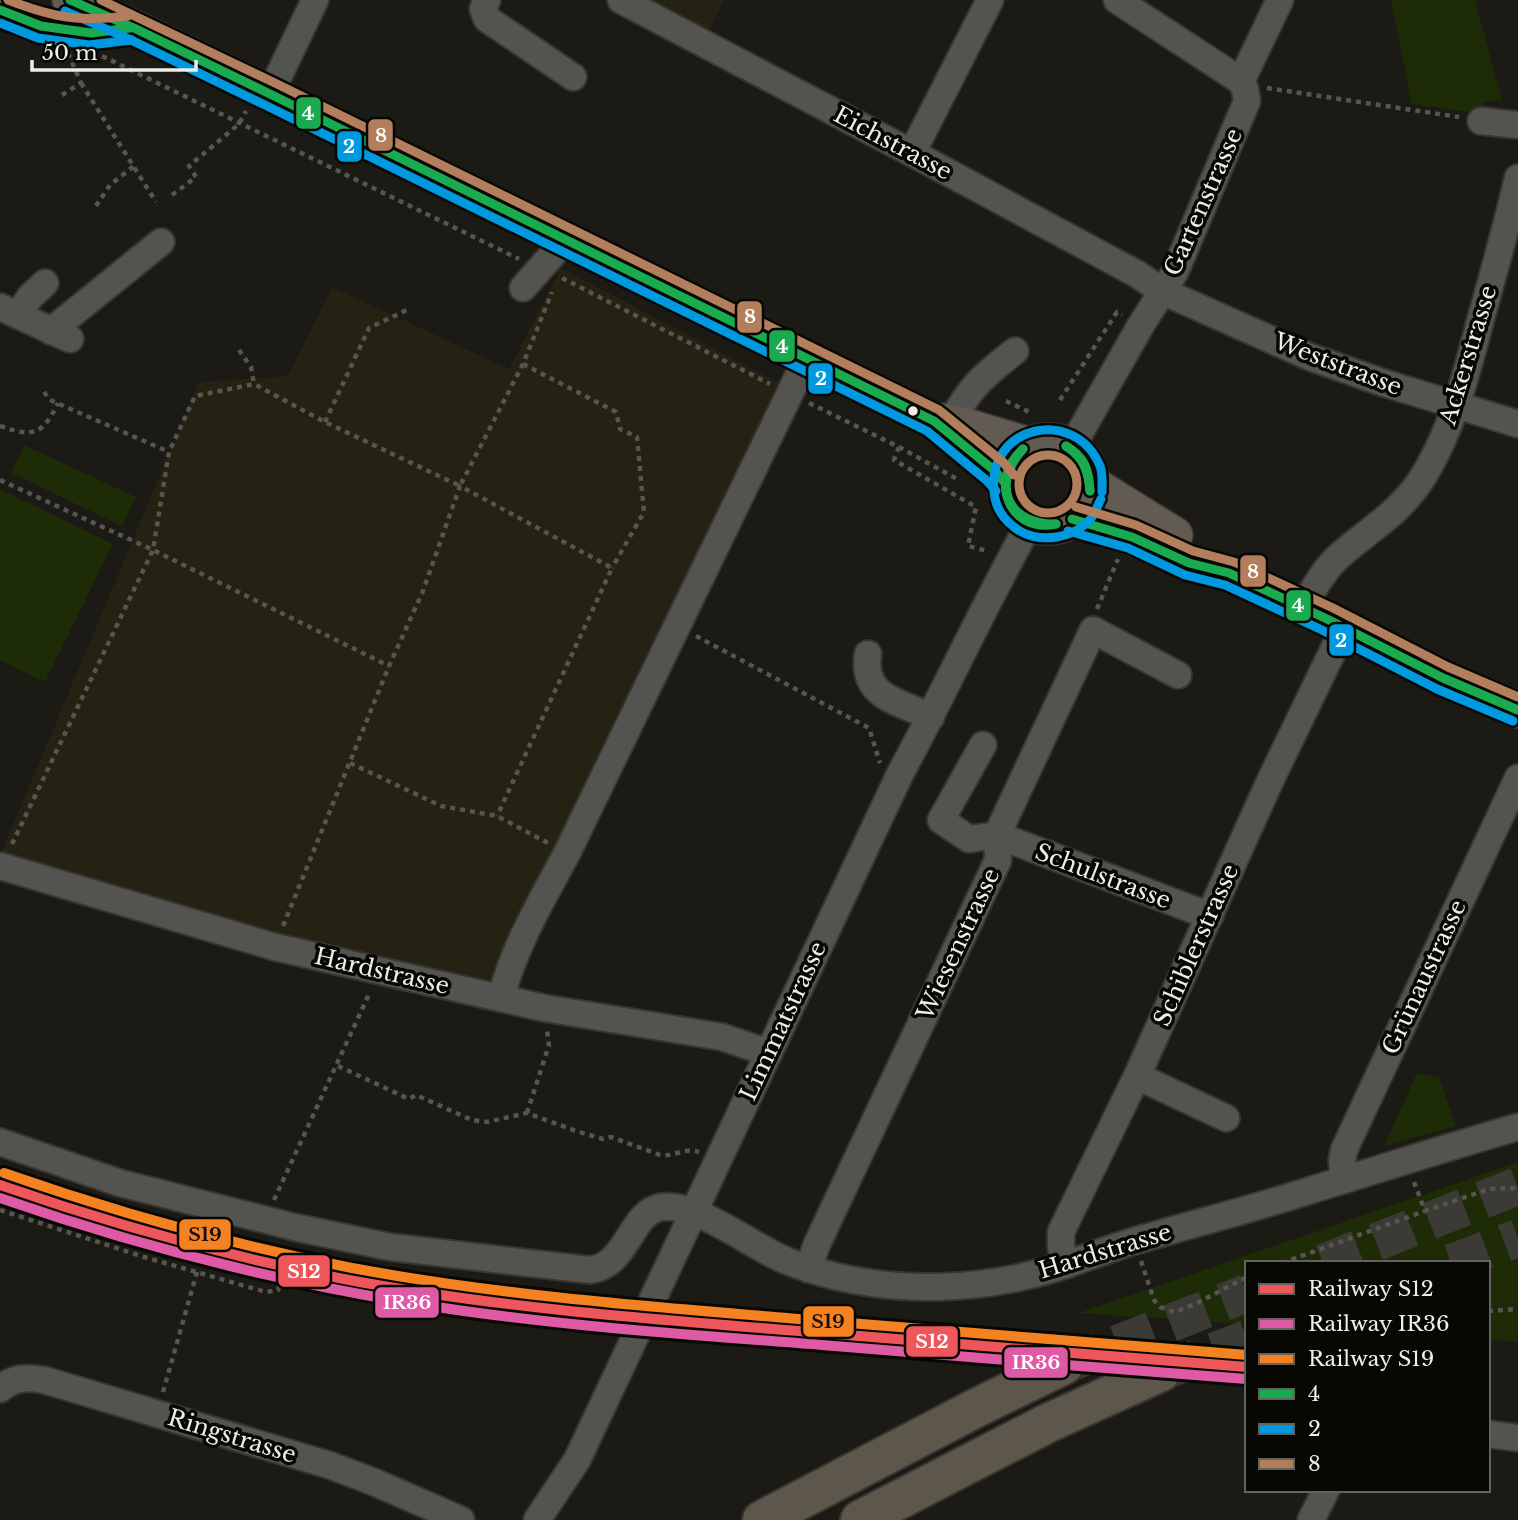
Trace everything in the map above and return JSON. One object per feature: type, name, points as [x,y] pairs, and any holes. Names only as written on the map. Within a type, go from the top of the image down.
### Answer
[{"type":"highway","points":[[762,1520],[921,1436],[1065,1365]]},
{"type":"highway","points":[[860,1520],[1006,1444],[1161,1371]]},
{"type":"main road","points":[[69,0],[134,28],[943,422],[1005,483]]},
{"type":"main road","points":[[943,422],[1029,429],[1050,441],[1071,448],[1085,463],[1091,483],[1086,503],[1072,519],[1051,527],[1030,523],[1019,516],[1006,495],[1005,483],[1013,459],[1029,429]]},
{"type":"main road","points":[[1091,483],[1144,518],[1198,547],[1229,573]]},
{"type":"main road","points":[[1072,519],[1132,537],[1189,563],[1229,573],[1443,677],[1518,710]]},
{"type":"street","points":[[264,91],[315,0]]},
{"type":"street","points":[[487,0],[483,9],[487,19],[573,77]]},
{"type":"street","name":"Eichstrasse","points":[[621,0],[912,153],[1163,291]]},
{"type":"street","points":[[912,153],[990,0]]},
{"type":"street","points":[[1117,0],[1250,86]]},
{"type":"street","name":"Gartenstrasse","points":[[1071,448],[1184,253],[1247,101],[1280,0]]},
{"type":"street","points":[[0,10],[41,26],[66,30],[91,33],[134,28]]},
{"type":"street","points":[[1481,121],[1518,125]]},
{"type":"street","name":"Ackerstrasse","points":[[1303,607],[1318,580],[1336,559],[1384,522],[1404,503],[1421,480],[1463,386],[1518,178]]},
{"type":"street","points":[[541,278],[567,238]]},
{"type":"street","points":[[9,311],[61,335],[161,242]]},
{"type":"street","points":[[9,311],[45,283]]},
{"type":"street","name":"Weststrasse","points":[[1163,291],[1310,357],[1518,424]]},
{"type":"street","points":[[943,422],[979,380],[1015,351]]},
{"type":"street","points":[[501,998],[508,971],[524,935],[567,853],[807,358]]},
{"type":"street","name":"Limmatstrasse","points":[[537,1520],[577,1460],[900,774],[931,717],[1009,557],[1030,523]]},
{"type":"street","name":"Schiblerstrasse","points":[[1066,1265],[1060,1247],[1061,1233],[1137,1076],[1270,781],[1344,628]]},
{"type":"street","points":[[1093,630],[1178,675]]},
{"type":"street","name":"Wiesenstrasse","points":[[808,1269],[817,1244],[998,860],[996,835],[1093,630]]},
{"type":"street","points":[[868,654],[866,667],[870,682],[878,691],[931,717]]},
{"type":"street","points":[[983,745],[941,820],[969,839],[996,835]]},
{"type":"street","name":"Grünaustrasse","points":[[1344,1180],[1344,1150],[1518,778]]},
{"type":"street","name":"Schulstrasse","points":[[996,835],[1210,916]]},
{"type":"street","name":"Hardstrasse","points":[[1,856],[275,947],[544,1007],[722,1037],[768,1053]]},
{"type":"street","points":[[1137,1076],[1226,1118]]},
{"type":"street","name":"Hardstrasse","points":[[693,1212],[785,1260],[808,1269],[873,1284],[938,1287],[1004,1280],[1066,1265],[1135,1241],[1518,1126]]},
{"type":"street","points":[[0,1142],[120,1183],[265,1220],[390,1247],[590,1270],[602,1268],[612,1262],[647,1212],[663,1206],[693,1212]]},
{"type":"street","name":"Ringstrasse","points":[[0,1390],[7,1383],[24,1377],[44,1380],[329,1465],[461,1520]]},
{"type":"street","points":[[1490,1434],[1518,1438]]},
{"type":"street","points":[[1311,1520],[1325,1492]]},
{"type":"path","points":[[66,42],[69,59],[80,83],[156,202]]},
{"type":"path","points":[[97,54],[541,278],[790,393],[968,485]]},
{"type":"path","points":[[62,95],[80,83]]},
{"type":"path","points":[[1250,86],[1481,121]]},
{"type":"path","points":[[172,195],[196,177],[189,166],[239,124],[264,91]]},
{"type":"path","points":[[96,206],[110,185],[134,166]]},
{"type":"path","points":[[275,947],[389,666],[423,592],[460,486],[523,365],[541,278]]},
{"type":"path","points":[[325,422],[369,328],[409,309]]},
{"type":"path","points":[[1060,400],[1117,312],[1141,325]]},
{"type":"path","points":[[239,350],[251,366],[254,384]]},
{"type":"path","points":[[497,816],[612,568],[644,512],[637,437],[620,429],[616,412],[523,365]]},
{"type":"path","points":[[1,856],[14,844],[153,550],[169,452],[195,396],[254,384],[325,422],[460,486],[612,568]]},
{"type":"path","points":[[44,392],[50,400],[169,452]]},
{"type":"path","points":[[1006,401],[1029,429]]},
{"type":"path","points":[[0,426],[34,433],[49,422],[58,403]]},
{"type":"path","points":[[898,447],[894,460],[976,507],[968,546],[1009,557]]},
{"type":"path","points":[[0,480],[153,550],[389,666]]},
{"type":"path","points":[[1093,630],[1092,620],[1122,547]]},
{"type":"path","points":[[677,625],[869,729],[881,764],[900,774]]},
{"type":"path","points":[[351,763],[441,806],[497,816],[567,853]]},
{"type":"path","points":[[265,1220],[338,1066],[379,971]]},
{"type":"path","points":[[527,1113],[549,1045],[544,1007]]},
{"type":"path","points":[[338,1066],[409,1099],[415,1096],[472,1120],[487,1122],[527,1113],[576,1131],[603,1139],[611,1137],[660,1155],[690,1149],[700,1152]]},
{"type":"path","points":[[1406,1159],[1425,1212]]},
{"type":"path","points":[[1301,1260],[1489,1189],[1518,1188]]},
{"type":"path","points":[[0,1210],[265,1292],[278,1290],[283,1276]]},
{"type":"path","points":[[157,1413],[197,1272]]},
{"type":"path","points":[[1146,1280],[1154,1300],[1160,1307],[1174,1312],[1245,1278]]},
{"type":"path","points":[[1490,1311],[1518,1309]]},
{"type":"shaded area","points":[[642,0],[724,0],[708,33]]},
{"type":"shaded area","points":[[561,268],[798,393],[506,990],[278,938],[2,851],[199,382],[288,376],[332,287],[509,369]]},
{"type":"green space","points":[[1391,0],[1475,0],[1502,100],[1483,102],[1481,114],[1412,104]]},
{"type":"green space","points":[[24,445],[136,497],[122,526],[11,473]]},
{"type":"green space","points":[[0,489],[113,544],[45,682],[0,660]]},
{"type":"green space","points":[[1417,1073],[1439,1077],[1456,1126],[1384,1146]]},
{"type":"green space","points":[[1518,1162],[1518,1342],[1490,1340],[1490,1261],[1245,1261],[1245,1324],[1079,1313]]},
{"type":"tunnel","points":[[1328,1261],[1518,1186]]},
{"type":"tunnel","points":[[1456,1261],[1518,1238]]},
{"type":"tunnel","points":[[1064,1365],[1245,1294]]},
{"type":"tunnel","points":[[1161,1372],[1245,1340]]},
{"type":"rail line","name":"S19","points":[[4,1173],[133,1215],[220,1238],[352,1268],[469,1287],[646,1306],[1245,1355]]},
{"type":"rail line","name":"S12","points":[[0,1185],[129,1227],[216,1250],[349,1280],[467,1299],[644,1318],[1245,1367]]},
{"type":"rail line","name":"IR36","points":[[0,1198],[200,1259],[302,1283],[457,1310],[665,1333],[1245,1379]]},
{"type":"transit line","name":"8","points":[[8,0],[67,17],[95,19],[128,16]]},
{"type":"transit line","name":"4","points":[[70,0],[270,94],[934,421],[995,471],[1005,483]]},
{"type":"transit line","name":"8","points":[[101,0],[939,410],[1003,462],[1014,475]]},
{"type":"transit line","name":"4","points":[[0,10],[41,26],[91,33],[130,28]]},
{"type":"transit line","name":"2","points":[[65,11],[265,105],[927,431],[996,491]]},
{"type":"transit line","name":"2","points":[[0,23],[38,38],[89,45],[132,40]]},
{"type":"transit line","name":"2","points":[[1101,499],[1087,523],[1068,534],[1045,538],[1023,533],[1006,520],[996,502],[996,469],[1004,451],[1018,438],[1035,431],[1054,430],[1072,435],[1088,447],[1101,469],[1102,492]]},
{"type":"transit line","name":"4","points":[[1066,446],[1078,455],[1085,465],[1090,491]]},
{"type":"transit line","name":"4","points":[[1066,446],[1077,455],[1084,466],[1090,491]]},
{"type":"transit line","name":"4","points":[[1023,449],[1007,476],[1009,500],[1026,518],[1039,523],[1056,524]]},
{"type":"transit line","name":"4","points":[[1023,449],[1012,461],[1007,475],[1009,502],[1016,513],[1026,521],[1040,525],[1056,524]]},
{"type":"transit line","name":"8","points":[[1042,455],[1054,455],[1069,463],[1077,478],[1077,484],[1077,490],[1069,505],[1054,513],[1042,513],[1027,505],[1019,490],[1019,478],[1027,463],[1042,455]]},
{"type":"transit line","name":"8","points":[[1076,507],[1136,525],[1193,551],[1234,562],[1333,608],[1448,667],[1518,697]]},
{"type":"transit line","name":"4","points":[[1072,519],[1132,537],[1189,563],[1229,573],[1443,678],[1518,710]]},
{"type":"transit line","name":"2","points":[[1068,531],[1128,548],[1185,575],[1225,585],[1322,630],[1437,689],[1513,721]]}]
